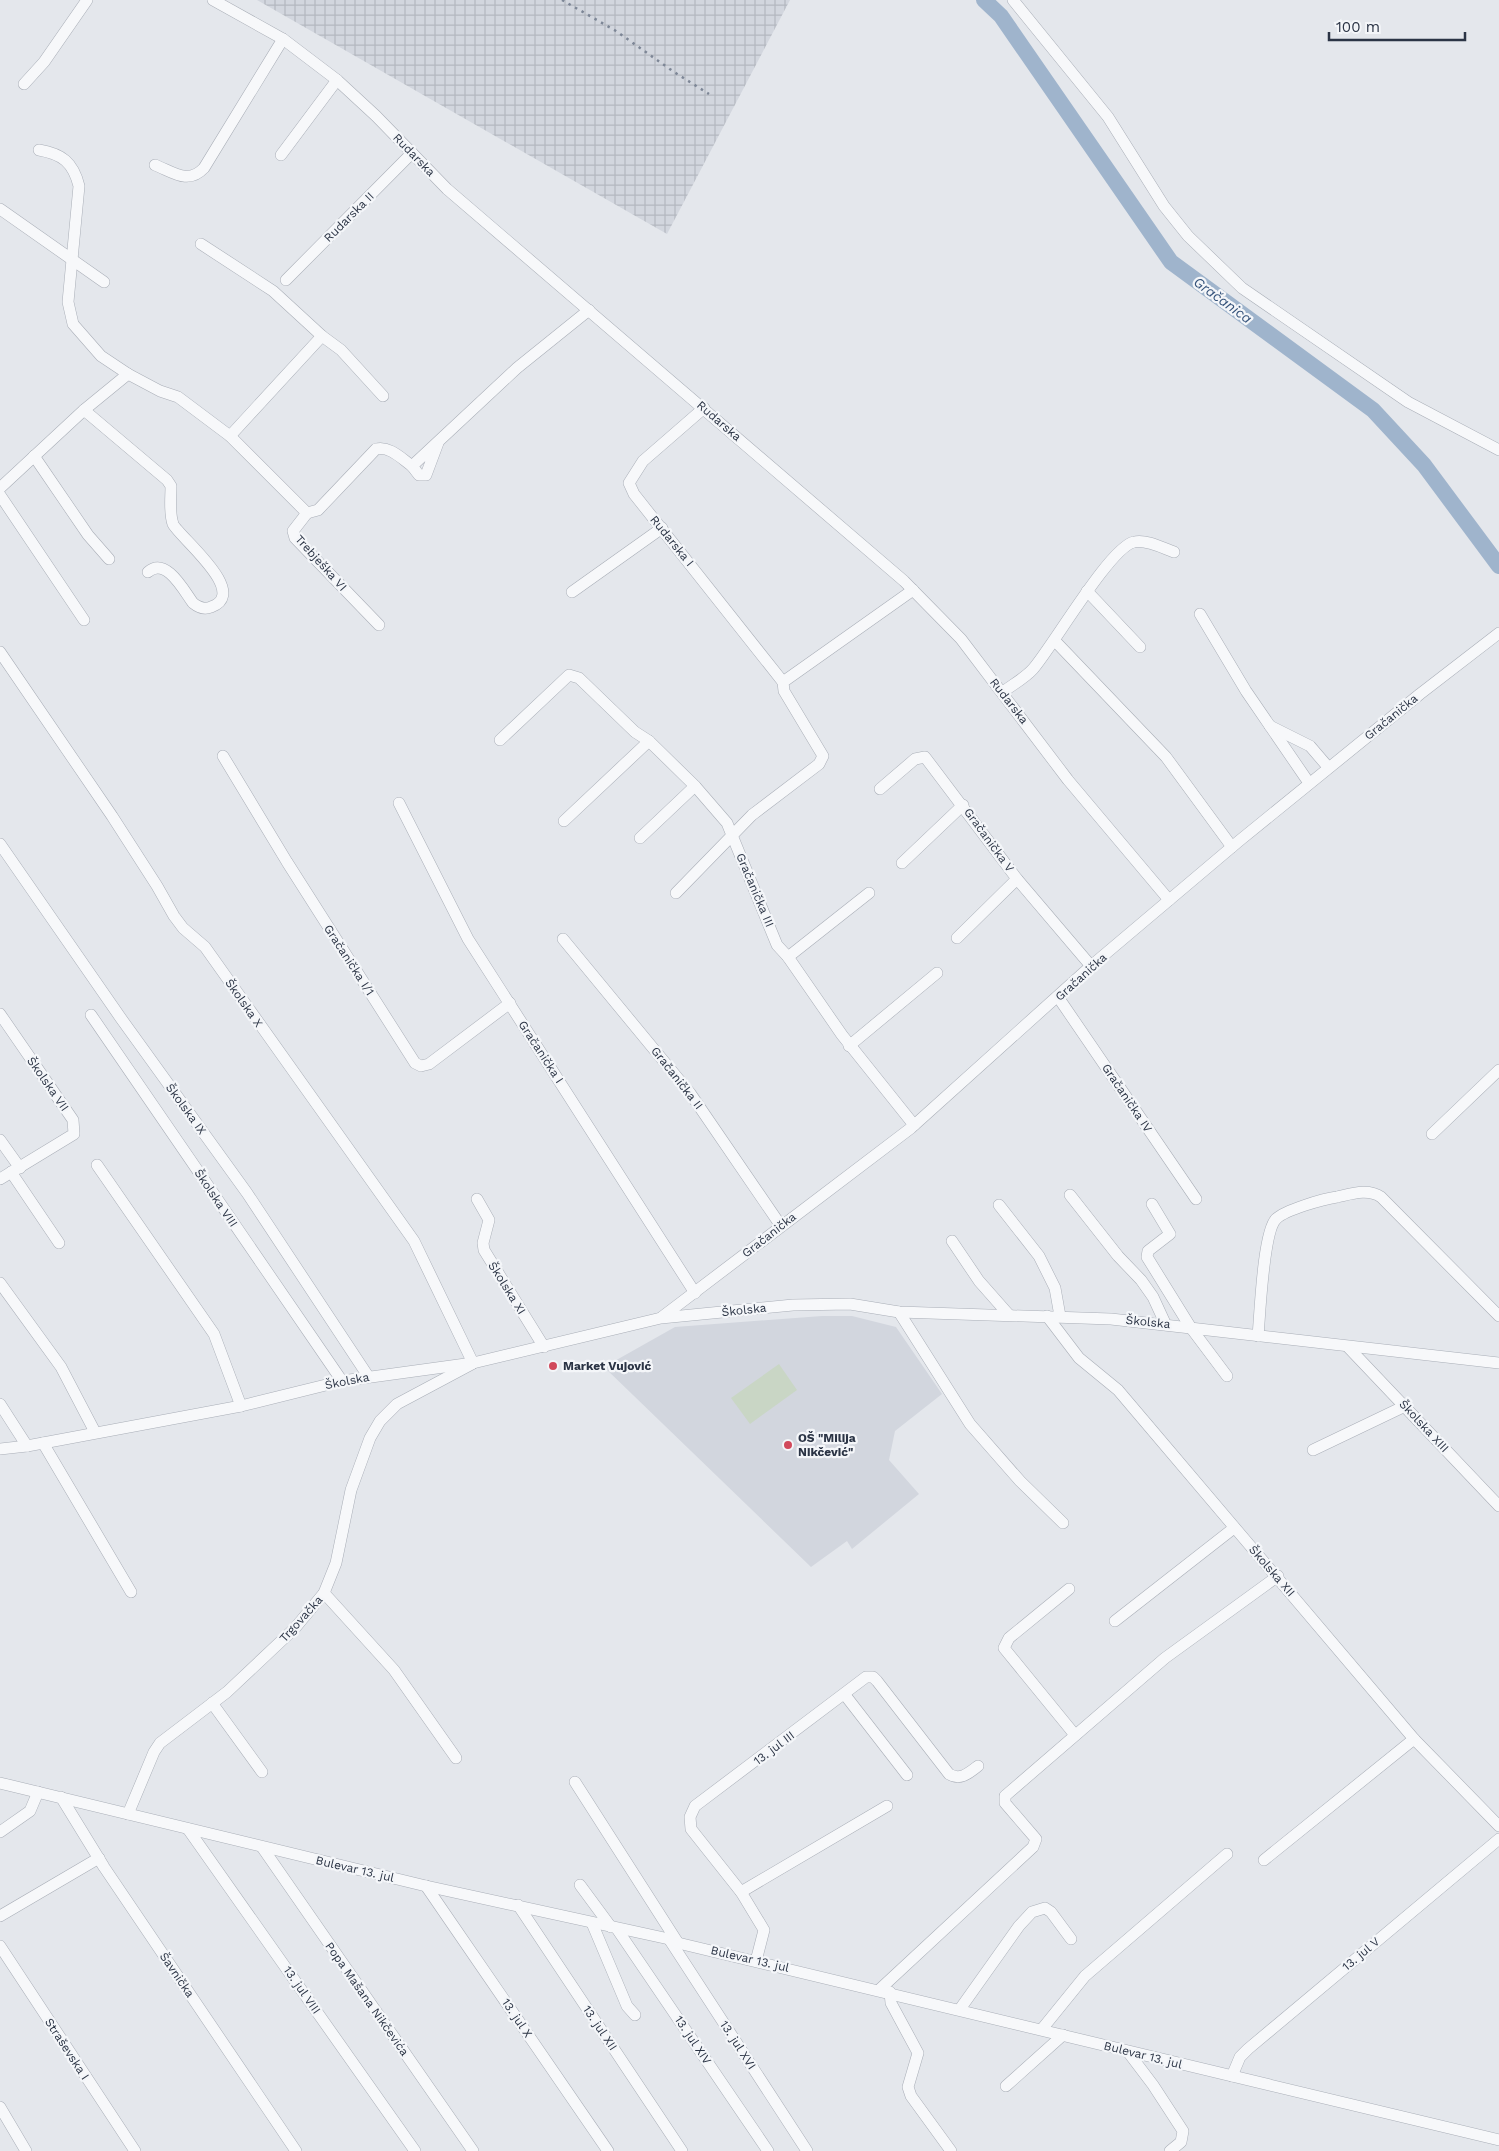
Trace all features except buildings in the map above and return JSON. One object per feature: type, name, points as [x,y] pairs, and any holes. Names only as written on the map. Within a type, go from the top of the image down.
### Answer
[{"type":"street","points":[[24,84],[44,62],[87,0]]},
{"type":"street","name":"Rudarska","points":[[213,0],[283,39],[337,80],[376,116],[446,189],[704,408],[913,590],[961,639],[1068,780],[1169,900]]},
{"type":"street","points":[[1013,0],[1108,117],[1164,206],[1188,236],[1242,288],[1408,402],[1499,450]]},
{"type":"street","points":[[155,165],[188,178],[197,176],[204,168],[283,39]]},
{"type":"street","points":[[281,154],[337,80]]},
{"type":"street","points":[[38,150],[60,155],[77,179],[79,186],[68,302],[73,324],[101,356],[128,374],[178,397],[230,436],[307,513],[318,510],[376,449],[382,447],[390,450],[412,466],[419,475],[426,475],[438,443]]},
{"type":"street","name":"Rudarska II","points":[[286,280],[412,153]]},
{"type":"street","points":[[0,209],[104,282]]},
{"type":"street","points":[[201,244],[273,291],[322,336],[341,350],[383,396]]},
{"type":"street","points":[[412,466],[517,368],[589,310]]},
{"type":"street","points":[[230,436],[322,336]]},
{"type":"street","points":[[0,488],[84,410],[128,374]]},
{"type":"street","name":"Rudarska I","points":[[704,408],[643,461],[629,483],[634,494],[783,682],[784,691],[823,756],[819,764],[807,775],[752,815],[733,837]]},
{"type":"street","points":[[84,410],[167,480],[171,486],[173,524],[177,531],[204,556],[216,573],[222,588],[221,596],[218,603],[210,607],[198,606],[192,603],[169,572],[160,567],[153,567],[148,572]]},
{"type":"street","points":[[34,456],[88,535],[109,559]]},
{"type":"street","points":[[0,495],[84,620]]},
{"type":"street","name":"Trebješka VI","points":[[307,513],[293,531],[295,538],[379,625]]},
{"type":"street","points":[[572,592],[662,528]]},
{"type":"street","points":[[1003,692],[1031,671],[1055,641],[1087,591],[1115,556],[1129,544],[1135,542],[1149,544],[1174,552]]},
{"type":"street","points":[[783,682],[913,590]]},
{"type":"street","points":[[1087,591],[1140,647]]},
{"type":"street","points":[[1200,614],[1270,726],[1309,783]]},
{"type":"street","name":"Gračanička","points":[[661,1318],[914,1125],[1091,966],[1232,847],[1328,767],[1499,633]]},
{"type":"street","points":[[1055,641],[1166,756],[1232,847]]},
{"type":"street","name":"Školska X","points":[[0,652],[112,816],[174,916],[183,928],[205,947],[414,1241],[473,1363]]},
{"type":"street","name":"Gračanička III","points":[[500,740],[563,678],[574,675],[648,741],[720,813],[733,837],[777,945],[788,957],[849,1046],[914,1125]]},
{"type":"street","points":[[1270,726],[1310,746],[1328,767]]},
{"type":"street","points":[[564,821],[648,741]]},
{"type":"street","name":"Gračanička I/1","points":[[224,756],[287,862],[415,1063],[421,1066],[429,1064],[510,1003]]},
{"type":"street","name":"Gračanička V","points":[[880,789],[915,759],[922,756],[929,761],[963,804],[1017,879],[1091,966]]},
{"type":"street","points":[[640,838],[695,786]]},
{"type":"street","name":"Gračanička I","points":[[400,803],[468,939],[695,1293]]},
{"type":"street","points":[[902,863],[963,804]]},
{"type":"street","points":[[676,893],[733,837]]},
{"type":"street","name":"Školska IX","points":[[0,844],[120,1017],[247,1193],[368,1376]]},
{"type":"street","points":[[957,938],[1017,879]]},
{"type":"street","points":[[788,957],[869,893]]},
{"type":"street","name":"Gračanička II","points":[[563,939],[690,1093],[781,1226]]},
{"type":"street","points":[[849,1046],[936,973]]},
{"type":"street","name":"Gračanička IV","points":[[1058,997],[1196,1199]]},
{"type":"street","name":"Školska VII","points":[[0,1014],[73,1120],[75,1127],[74,1134],[0,1179]]},
{"type":"street","name":"Školska VIII","points":[[91,1015],[342,1381]]},
{"type":"street","points":[[1432,1134],[1499,1070]]},
{"type":"street","points":[[0,1140],[15,1170],[59,1243]]},
{"type":"street","points":[[97,1165],[214,1334],[241,1406]]},
{"type":"street","points":[[1258,1336],[1264,1264],[1274,1221],[1281,1216],[1329,1198],[1370,1191],[1381,1197],[1499,1316]]},
{"type":"street","points":[[1070,1195],[1118,1256],[1141,1280],[1153,1297],[1165,1323]]},
{"type":"street","name":"Školska XI","points":[[478,1199],[489,1220],[483,1243],[484,1250],[544,1347]]},
{"type":"street","points":[[1152,1204],[1170,1234],[1146,1254],[1191,1328],[1227,1376]]},
{"type":"street","points":[[999,1205],[1039,1256],[1055,1288],[1060,1316]]},
{"type":"street","points":[[952,1241],[979,1281],[1009,1315]]},
{"type":"street","points":[[0,1283],[61,1367],[95,1432]]},
{"type":"street","name":"Školska","points":[[0,1449],[27,1446],[241,1406],[368,1376],[473,1363],[661,1318],[793,1305],[850,1304],[899,1312],[1060,1316],[1165,1323],[1191,1328],[1499,1364]]},
{"type":"street","points":[[899,1312],[970,1424],[1020,1481],[1064,1523]]},
{"type":"street","name":"Školska XII","points":[[1047,1316],[1079,1358],[1118,1390],[1234,1528],[1278,1576],[1414,1739],[1499,1826]]},
{"type":"street","name":"Školska XIII","points":[[1348,1346],[1499,1506]]},
{"type":"street","name":"Trgovačka","points":[[128,1814],[154,1752],[160,1743],[227,1692],[295,1628],[324,1593],[336,1563],[351,1490],[370,1438],[380,1421],[397,1404],[459,1373],[473,1363]]},
{"type":"street","points":[[0,1404],[27,1446]]},
{"type":"street","points":[[1313,1450],[1405,1406]]},
{"type":"street","points":[[42,1443],[132,1592]]},
{"type":"street","points":[[1115,1621],[1234,1528]]},
{"type":"street","points":[[951,2151],[911,2096],[908,2087],[918,2059],[918,2053],[885,1991],[1033,1847],[1036,1839],[1005,1802],[1005,1796],[1165,1658],[1278,1576]]},
{"type":"street","points":[[1069,1589],[1009,1638],[1004,1648],[1075,1735]]},
{"type":"street","points":[[324,1593],[394,1670],[456,1758]]},
{"type":"street","name":"13. jul III","points":[[756,1961],[764,1930],[741,1892],[691,1829],[690,1817],[695,1806],[846,1695],[866,1677],[873,1678],[949,1774],[954,1777],[962,1777],[978,1766]]},
{"type":"street","points":[[846,1695],[907,1775]]},
{"type":"street","points":[[212,1703],[262,1772]]},
{"type":"street","points":[[1264,1860],[1414,1739]]},
{"type":"street","name":"13. jul XVI","points":[[575,1782],[673,1941],[807,2151]]},
{"type":"street","name":"Bulevar 13. jul","points":[[0,1784],[426,1886],[673,1941],[1042,2028],[1128,2052],[1499,2140]]},
{"type":"street","points":[[0,1832],[30,1811],[38,1792]]},
{"type":"street","name":"Šavnička","points":[[61,1798],[99,1858],[296,2151]]},
{"type":"street","points":[[741,1892],[887,1806]]},
{"type":"street","name":"13. jul VIII","points":[[188,1829],[415,2151]]},
{"type":"street","name":"13. jul V","points":[[1232,2076],[1240,2057],[1248,2049],[1499,1839]]},
{"type":"street","name":"Popa Mašana Nikčevića","points":[[262,1847],[473,2151]]},
{"type":"street","points":[[1042,2028],[1085,1976],[1227,1854]]},
{"type":"street","points":[[0,1916],[99,1858]]},
{"type":"street","name":"13. jul XIV","points":[[580,1885],[614,1928],[768,2151]]},
{"type":"street","name":"13. jul X","points":[[426,1886],[608,2151]]},
{"type":"street","name":"13. jul XII","points":[[518,1906],[682,2151]]},
{"type":"street","points":[[960,2009],[1019,1926],[1032,1912],[1045,1908],[1051,1912],[1071,1939]]},
{"type":"street","points":[[592,1923],[628,2006],[635,2015]]},
{"type":"street","name":"Straševska I","points":[[0,1946],[135,2151]]},
{"type":"street","points":[[1006,2086],[1063,2035]]},
{"type":"street","points":[[1128,2052],[1153,2085],[1182,2131],[1181,2142],[1170,2151]]},
{"type":"street","points":[[0,2107],[26,2151]]},
{"type":"shaded area","points":[[257,0],[790,0],[667,234]]},
{"type":"shaded area","name":"OŠ \"Milija Nikčević\"","points":[[822,1316],[852,1316],[896,1327],[942,1394],[895,1431],[889,1460],[919,1494],[852,1549],[847,1541],[811,1567],[604,1367],[675,1327]]},
{"type":"green space","points":[[779,1364],[797,1390],[750,1424],[731,1398]]},
{"type":"waterway","name":"Gračanica","points":[[984,0],[1001,16],[1171,262],[1373,410],[1424,465],[1499,566]]},
{"type":"railway","points":[[562,0],[616,31],[709,94]]},
{"type":"place","name":"Market Vujović","points":[[553,1366]]},
{"type":"place","name":"OŠ \"Milija Nikčević\"","points":[[788,1445]]}]
